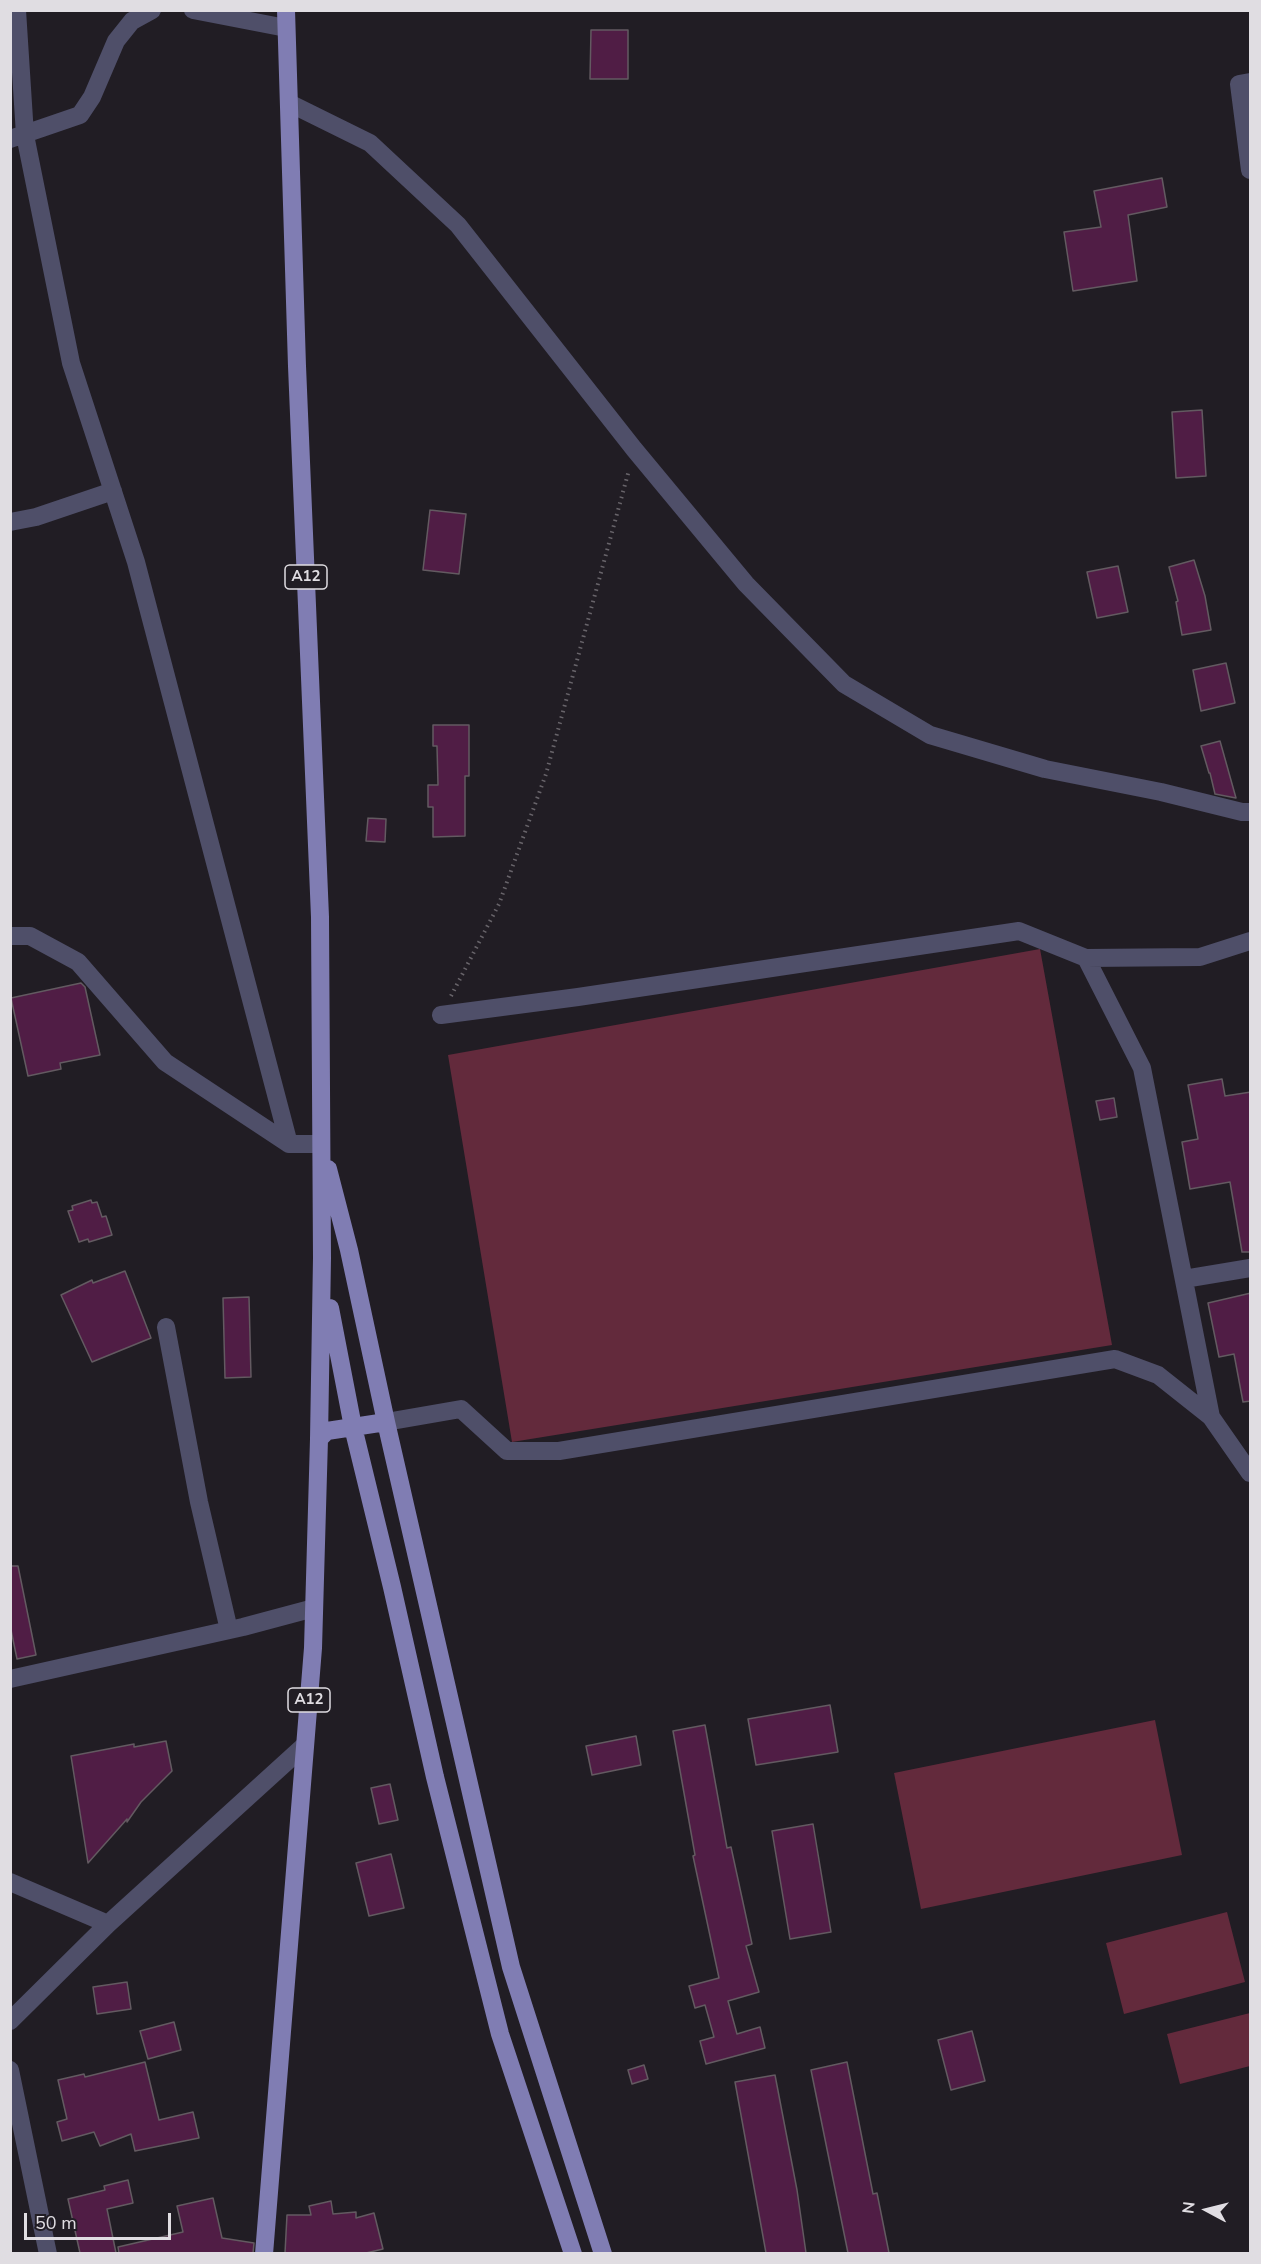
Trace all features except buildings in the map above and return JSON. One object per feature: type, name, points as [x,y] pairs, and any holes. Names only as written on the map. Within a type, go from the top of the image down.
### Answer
[{"type":"main road","name":"A12","points":[[264,2253],[314,1608],[322,1258],[320,917],[298,390],[286,19]]},
{"type":"main road","points":[[321,1144],[349,1250],[386,1422],[511,1967],[603,2253]]},
{"type":"main road","points":[[322,1258],[336,1350],[352,1427],[393,1587],[435,1777],[500,2034],[573,2253]]},
{"type":"main road","points":[[319,1439],[327,1431],[386,1422]]},
{"type":"street","points":[[17,10],[18,137],[71,363],[136,562],[289,1144]]},
{"type":"street","points":[[18,137],[80,115],[92,97],[116,41],[132,21],[152,10]]},
{"type":"street","points":[[194,10],[286,19]]},
{"type":"street","points":[[1251,82],[1239,84],[1251,170]]},
{"type":"street","points":[[289,103],[370,142],[458,225],[634,449],[746,584],[844,684],[930,735],[1046,769],[1161,792],[1242,812],[1251,812]]},
{"type":"street","points":[[10,522],[36,517],[113,491]]},
{"type":"street","points":[[441,1015],[1019,931],[1086,958],[1200,957],[1251,941]]},
{"type":"street","points":[[10,936],[30,936],[78,962],[165,1062],[289,1144],[321,1144]]},
{"type":"street","points":[[1086,958],[1142,1068],[1211,1417]]},
{"type":"street","points":[[1184,1279],[1251,1268]]},
{"type":"street","points":[[166,1327],[199,1502],[229,1630]]},
{"type":"street","points":[[386,1422],[461,1409],[507,1451],[559,1451],[1114,1359],[1158,1375],[1211,1417],[1251,1473]]},
{"type":"street","points":[[10,1679],[229,1630],[314,1608]]},
{"type":"street","points":[[10,2021],[108,1924],[305,1745]]},
{"type":"street","points":[[10,1882],[108,1924]]},
{"type":"street","points":[[10,2070],[48,2253]]},
{"type":"path","points":[[441,1015],[499,904],[546,774],[599,586],[634,449]]},
{"type":"shaded area","points":[[1040,949],[1112,1345],[512,1442],[448,1055]]},
{"type":"shaded area","points":[[1155,1720],[1182,1855],[921,1909],[894,1773]]},
{"type":"shaded area","points":[[1227,1912],[1245,1982],[1124,2014],[1106,1943]]},
{"type":"shaded area","points":[[1250,2013],[1250,2066],[1180,2084],[1167,2034]]}]
